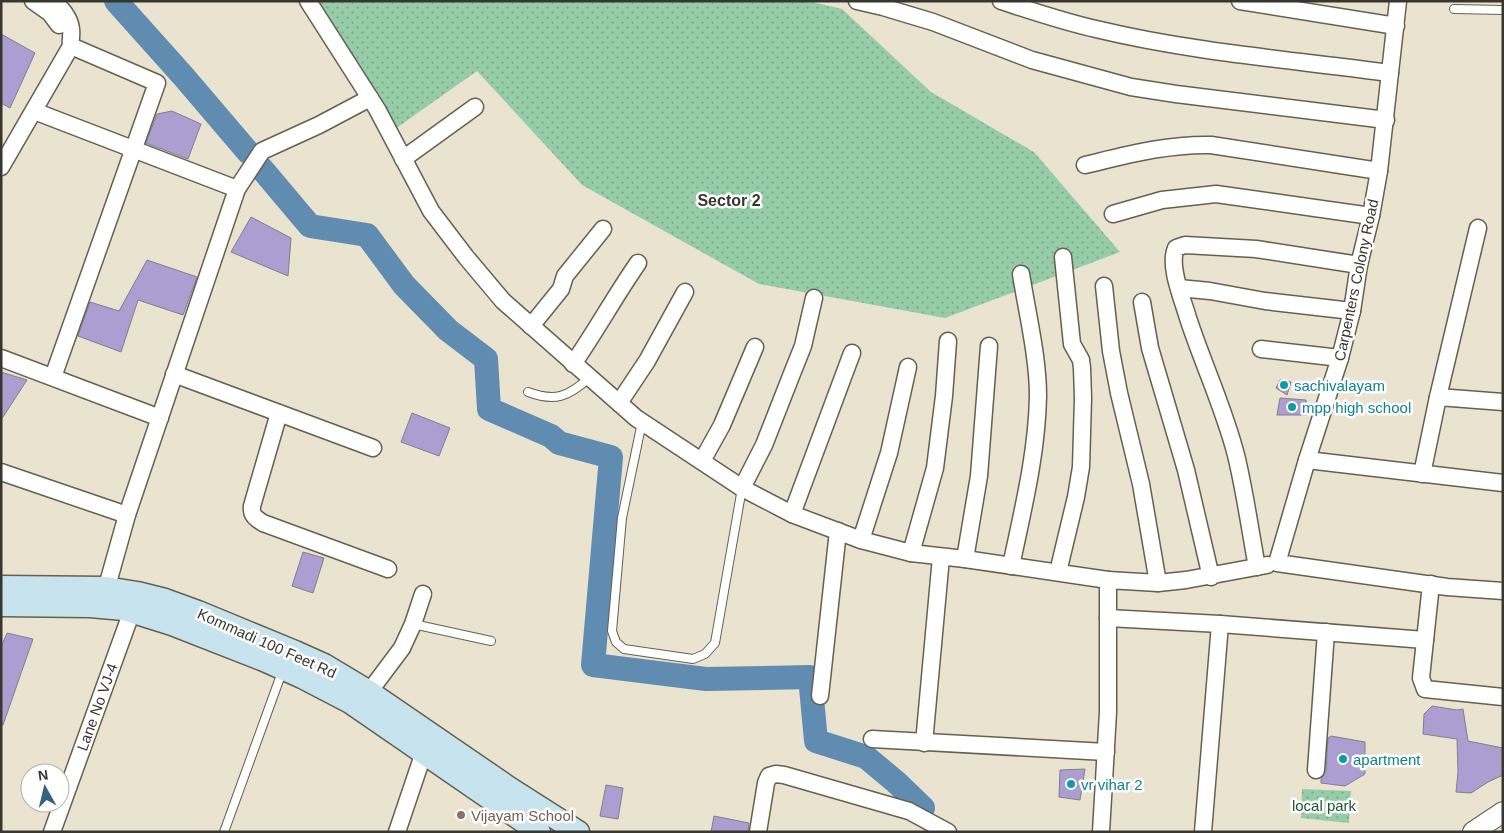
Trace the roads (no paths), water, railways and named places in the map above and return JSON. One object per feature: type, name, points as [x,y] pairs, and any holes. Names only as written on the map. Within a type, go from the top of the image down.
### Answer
[{"type":"main road","name":"Kommadi 100 Feet Rd","points":[[1,587],[104,597],[132,611],[172,624],[283,668],[326,688],[350,702],[539,832]]},
{"type":"main road","name":"Kommadi 100 Feet Rd","points":[[1,604],[137,593],[198,612],[324,666],[369,692],[509,788],[577,831]]},
{"type":"street","points":[[33,1],[50,13],[70,42],[157,82],[135,150],[52,378]]},
{"type":"street","points":[[1,167],[34,111],[70,42],[71,30],[69,22],[64,13],[52,1]]},
{"type":"street","points":[[308,1],[370,98],[431,211],[466,258],[503,301],[589,378],[642,422],[742,488],[792,514],[862,540],[911,553],[1108,580],[1158,583],[1211,577],[1277,563],[1431,584],[1503,591]]},
{"type":"street","points":[[857,1],[933,22],[1032,60],[1131,87],[1386,120]]},
{"type":"street","points":[[1001,1],[1096,30],[1137,38],[1390,73]]},
{"type":"street","points":[[1240,1],[1396,26]]},
{"type":"street","name":"Carpenters Colony Road","points":[[1277,563],[1307,460],[1340,358],[1352,311],[1359,265],[1371,216],[1379,171],[1398,1]]},
{"type":"street","points":[[104,597],[127,515],[237,189],[262,151],[319,125],[370,98]]},
{"type":"street","points":[[403,159],[475,107]]},
{"type":"street","points":[[34,111],[237,189]]},
{"type":"street","points":[[1085,165],[1154,149],[1192,144],[1211,144],[1379,171]]},
{"type":"street","points":[[1113,214],[1162,200],[1216,194],[1371,216]]},
{"type":"street","points":[[1422,474],[1478,228]]},
{"type":"street","points":[[531,326],[561,289],[565,276],[603,229]]},
{"type":"street","points":[[1257,567],[1236,455],[1220,405],[1191,328],[1179,288],[1174,254],[1176,248],[1185,245],[1256,249],[1359,265]]},
{"type":"street","points":[[1058,572],[1076,497],[1081,466],[1083,416],[1082,368],[1072,344],[1063,256]]},
{"type":"street","points":[[573,364],[590,340],[613,299],[638,263]]},
{"type":"street","points":[[1011,566],[1031,473],[1038,394],[1021,274]]},
{"type":"street","points":[[1104,286],[1111,351],[1119,394],[1141,484],[1158,583]]},
{"type":"street","points":[[1179,288],[1352,311]]},
{"type":"street","points":[[619,403],[647,361],[685,292]]},
{"type":"street","points":[[742,488],[767,437],[803,346],[814,298]]},
{"type":"street","points":[[1142,302],[1150,348],[1186,470],[1211,577]]},
{"type":"street","points":[[911,553],[935,468],[941,425],[948,341]]},
{"type":"street","points":[[965,559],[979,476],[989,346]]},
{"type":"street","points":[[702,462],[724,418],[755,347]]},
{"type":"street","points":[[1261,349],[1340,358]]},
{"type":"street","points":[[792,514],[852,353]]},
{"type":"street","points":[[1,358],[160,418]]},
{"type":"street","points":[[862,540],[889,453],[908,367]]},
{"type":"street","points":[[174,374],[372,448]]},
{"type":"street","points":[[1438,397],[1503,402]]},
{"type":"street","points":[[278,413],[251,513],[263,523],[388,569]]},
{"type":"street","points":[[1307,460],[1503,483]]},
{"type":"street","points":[[1,472],[127,515]]},
{"type":"street","points":[[820,696],[838,531]]},
{"type":"street","points":[[924,743],[941,557]]},
{"type":"street","points":[[1101,832],[1108,712],[1108,580]]},
{"type":"street","points":[[1431,584],[1421,678],[1425,689],[1503,697]]},
{"type":"street","points":[[369,692],[402,648],[424,594]]},
{"type":"street","name":"Lane No VJ-4","points":[[52,832],[132,611]]},
{"type":"street","points":[[1108,618],[1220,624],[1425,640]]},
{"type":"street","points":[[1203,832],[1220,624]]},
{"type":"street","points":[[1316,770],[1326,632]]},
{"type":"street","points":[[872,739],[1106,752]]},
{"type":"street","points":[[397,832],[424,752]]},
{"type":"street","points":[[758,832],[766,783],[769,776],[776,774],[909,811],[948,832]]},
{"type":"street","points":[[1473,832],[1503,812]]},
{"type":"lane","points":[[1454,8],[1503,10]]},
{"type":"lane","points":[[528,392],[542,397],[562,397],[578,389],[589,378]]},
{"type":"lane","points":[[642,422],[622,518],[612,630],[616,642],[624,649],[693,659],[705,654],[715,643],[742,488]]},
{"type":"lane","points":[[413,624],[492,641]]},
{"type":"lane","points":[[224,832],[283,668]]},
{"type":"waterway","points":[[116,1],[248,152]]},
{"type":"waterway","points":[[262,169],[310,226],[367,235],[404,285],[448,330],[486,359],[489,409],[551,436],[559,443],[611,457],[593,665],[706,679],[810,677],[816,741],[866,757],[923,808]]},
{"type":"place","name":"sachivalayam","points":[[1284,385]]},
{"type":"place","name":"mpp high school","points":[[1292,407]]},
{"type":"place","name":"apartment","points":[[1343,759]]},
{"type":"place","name":"vr vihar 2","points":[[1071,784]]},
{"type":"place","name":"Vijayam School","points":[[461,815]]},
{"type":"district","name":"Sector 2","points":[[729,200]]},
{"type":"park label","name":"local park","points":[[1324,805]]}]
